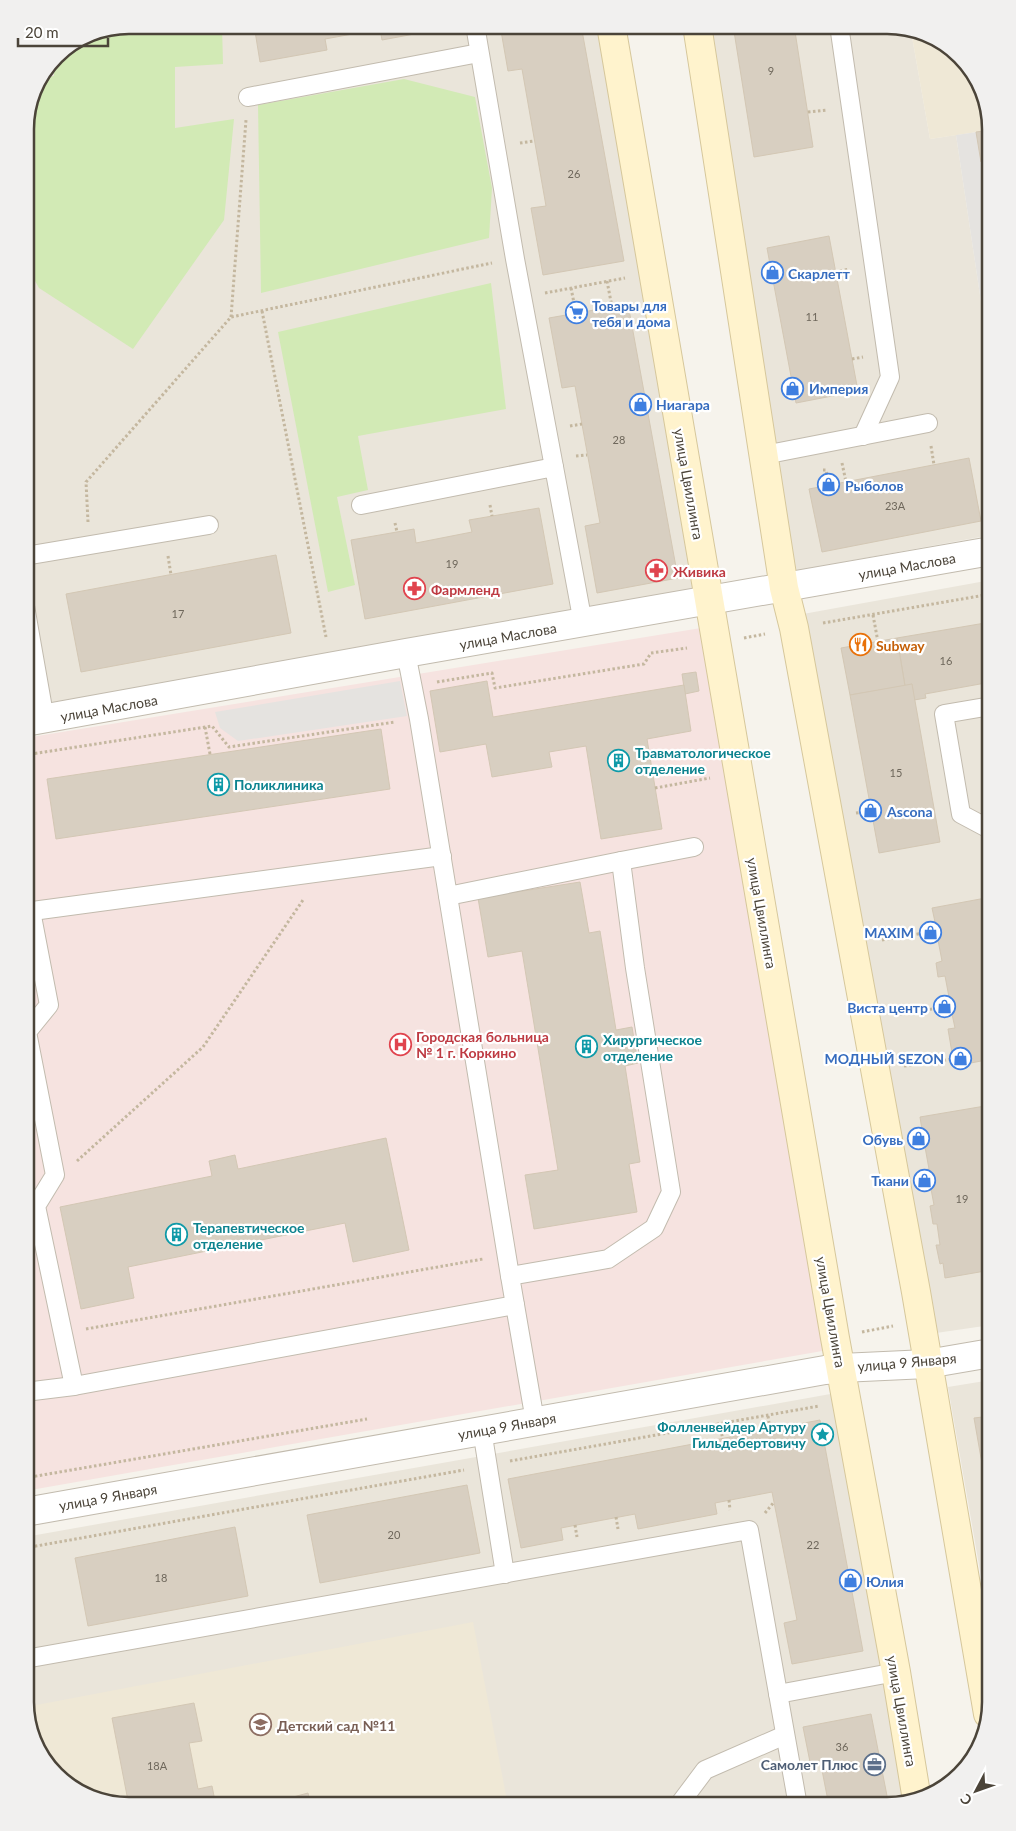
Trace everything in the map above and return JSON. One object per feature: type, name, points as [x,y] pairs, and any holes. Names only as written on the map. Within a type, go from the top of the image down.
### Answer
[{"type":"street","name":"улица Цвиллинга","points":[[612,34],[840,1368],[896,1672],[916,1793]]},
{"type":"street","points":[[698,34],[784,588],[796,638],[914,1282],[982,1670]]},
{"type":"street","name":"улица Маслова","points":[[35,721],[406,653],[982,553]]},
{"type":"street","name":"улица 9 Января","points":[[34,1510],[840,1368],[928,1364],[982,1355]]},
{"type":"lane","points":[[476,34],[515,259],[583,623]]},
{"type":"lane","points":[[840,34],[890,377],[863,436]]},
{"type":"lane","points":[[248,97],[479,53]]},
{"type":"lane","points":[[764,455],[928,423]]},
{"type":"lane","points":[[361,505],[554,467]]},
{"type":"lane","points":[[34,554],[209,525]]},
{"type":"lane","points":[[406,653],[419,719],[535,1421]]},
{"type":"lane","points":[[982,708],[944,714],[961,814],[982,825]]},
{"type":"lane","points":[[448,896],[694,847]]},
{"type":"lane","points":[[34,910],[442,856]]},
{"type":"lane","points":[[510,1276],[608,1259],[654,1228],[671,1192],[635,968],[621,861]]},
{"type":"lane","points":[[34,938],[49,1005],[34,1023]]},
{"type":"lane","points":[[34,1071],[55,1175],[36,1206],[74,1386]]},
{"type":"lane","points":[[34,1391],[74,1386],[515,1305]]},
{"type":"lane","points":[[482,1430],[505,1574]]},
{"type":"lane","points":[[34,1657],[749,1530],[796,1797]]},
{"type":"lane","points":[[778,1694],[896,1672]]},
{"type":"lane","points":[[685,1797],[705,1770],[785,1735]]},
{"type":"path","points":[[90,545],[86,482],[231,317],[248,97]]},
{"type":"path","points":[[231,317],[515,259]]},
{"type":"path","points":[[522,297],[632,277]]},
{"type":"path","points":[[607,281],[612,307]]},
{"type":"path","points":[[571,288],[576,313]]},
{"type":"path","points":[[262,311],[326,638]]},
{"type":"path","points":[[817,471],[826,470],[829,485]]},
{"type":"path","points":[[815,624],[982,596]]},
{"type":"path","points":[[873,615],[878,642]]},
{"type":"path","points":[[433,683],[492,674],[495,688],[644,664],[652,653],[688,648]]},
{"type":"path","points":[[34,754],[212,726],[229,747],[419,719]]},
{"type":"path","points":[[205,727],[210,754]]},
{"type":"path","points":[[655,788],[713,778]]},
{"type":"path","points":[[55,1175],[78,1160],[203,1048],[321,872]]},
{"type":"path","points":[[872,942],[930,932]]},
{"type":"path","points":[[886,1016],[944,1006]]},
{"type":"path","points":[[895,1067],[960,1058]]},
{"type":"path","points":[[63,1333],[507,1255]]},
{"type":"path","points":[[34,1546],[822,1406]]},
{"type":"path","points":[[768,1416],[770,1430]]},
{"type":"path","points":[[34,1476],[374,1418]]},
{"type":"path","points":[[719,1424],[723,1439]]},
{"type":"shaded area","points":[[129,34],[605,34],[698,593],[34,705],[34,122],[41,92],[46,81],[57,66],[81,46],[104,37]]},
{"type":"shaded area","points":[[706,34],[894,34],[906,36],[912,38],[930,139],[956,135],[982,308],[982,537],[794,571]]},
{"type":"shaded area","points":[[912,38],[940,50],[959,66],[972,87],[980,110],[982,131],[930,139]]},
{"type":"shaded area","points":[[982,131],[982,308],[956,135]]},
{"type":"shaded area","points":[[982,582],[982,1326],[936,1333],[803,614]]},
{"type":"shaded area","name":"Городская больница № 1 г. Коркино","points":[[701,628],[828,1350],[34,1489],[34,737]]},
{"type":"shaded area","points":[[400,681],[407,716],[238,741],[220,728],[215,712]]},
{"type":"shaded area","points":[[982,1381],[982,1582],[948,1387]]},
{"type":"shaded area","points":[[836,1393],[907,1795],[887,1797],[122,1797],[98,1792],[76,1781],[57,1765],[44,1744],[37,1727],[34,1702],[34,1535]]},
{"type":"shaded area","name":"Детский сад №11","points":[[473,1622],[506,1797],[122,1797],[110,1795],[98,1792],[76,1781],[57,1765],[39,1733],[34,1705]]},
{"type":"green space","points":[[129,34],[222,34],[223,64],[175,67],[175,128],[234,119],[224,220],[133,349],[39,288],[34,279],[34,122],[41,92],[49,76],[54,76],[53,71],[71,53],[81,46],[104,37]]},
{"type":"green space","points":[[404,79],[475,97],[492,188],[489,238],[261,293],[258,105]]},
{"type":"green space","points":[[491,283],[506,409],[358,436],[368,490],[337,497],[355,585],[328,592],[278,332]]},
{"type":"building","points":[[255,34],[352,34],[325,39],[327,50],[260,62]]},
{"type":"building","points":[[381,34],[414,34],[382,40]]},
{"type":"building","points":[[502,34],[583,34],[624,261],[543,275],[531,208],[546,206],[522,69],[508,71]]},
{"type":"building","points":[[734,34],[795,34],[813,147],[754,157]]},
{"type":"building","points":[[982,131],[981,162],[976,132]]},
{"type":"building","points":[[829,236],[858,391],[796,403],[767,248]]},
{"type":"building","points":[[628,304],[678,578],[597,593],[585,526],[600,523],[575,386],[562,388],[549,318]]},
{"type":"building","points":[[969,458],[981,521],[822,552],[809,489]]},
{"type":"building","points":[[539,508],[553,584],[365,619],[351,540],[414,529],[416,543],[472,532],[469,520]]},
{"type":"building","points":[[276,555],[291,633],[81,672],[66,594]]},
{"type":"building","points":[[982,624],[982,684],[925,694],[926,698],[914,700],[912,684],[905,686],[897,638]]},
{"type":"building","points":[[897,638],[905,686],[850,695],[841,648]]},
{"type":"building","points":[[696,672],[699,691],[685,694],[682,674]]},
{"type":"building","name":"Травматологическое отделение","points":[[487,681],[493,717],[684,685],[691,731],[647,739],[662,829],[601,839],[586,746],[549,752],[552,767],[492,777],[486,744],[440,752],[430,691]]},
{"type":"building","points":[[912,684],[940,842],[879,853],[850,695]]},
{"type":"building","name":"Поликлиника","points":[[381,729],[390,789],[56,839],[47,779]]},
{"type":"building","name":"Хирургическое отделение","points":[[580,882],[589,933],[600,931],[616,1030],[632,1027],[638,1063],[625,1066],[640,1162],[629,1164],[637,1212],[534,1229],[525,1175],[558,1170],[522,951],[488,957],[478,898]]},
{"type":"building","points":[[982,899],[982,1061],[961,1065],[959,1051],[952,1053],[948,1029],[955,1028],[952,1014],[946,1015],[942,998],[949,997],[945,976],[938,977],[936,963],[942,961],[938,940],[932,941],[929,923],[935,922],[932,908]]},
{"type":"building","points":[[982,1107],[982,1272],[945,1278],[943,1263],[940,1264],[936,1245],[940,1245],[937,1224],[933,1224],[930,1206],[934,1205],[931,1189],[927,1190],[923,1170],[929,1169],[925,1147],[920,1148],[917,1131],[922,1130],[920,1117]]},
{"type":"building","name":"Терапевтическое отделение","points":[[386,1138],[409,1250],[353,1262],[345,1223],[128,1267],[134,1298],[81,1309],[60,1207],[212,1176],[209,1161],[235,1155],[238,1169]]},
{"type":"building","points":[[982,1417],[982,1464],[974,1418]]},
{"type":"building","points":[[820,1420],[863,1651],[792,1664],[784,1623],[797,1620],[772,1492],[715,1503],[717,1514],[638,1529],[635,1514],[561,1528],[563,1540],[521,1548],[508,1479]]},
{"type":"building","points":[[467,1485],[480,1553],[320,1583],[307,1515]]},
{"type":"building","points":[[235,1527],[248,1596],[88,1626],[75,1558]]},
{"type":"building","points":[[194,1703],[202,1741],[189,1743],[198,1789],[212,1786],[214,1797],[127,1797],[112,1718]]},
{"type":"building","points":[[871,1714],[887,1797],[827,1797],[821,1765],[811,1767],[803,1727]]},
{"type":"building","points":[[308,1793],[309,1797],[293,1797]]},
{"type":"place","name":"Скарлетт","points":[[772,273]]},
{"type":"place","name":"Товары для тебя и дома","points":[[576,313]]},
{"type":"place","name":"Империя","points":[[793,388]]},
{"type":"place","name":"Ниагара","points":[[640,404]]},
{"type":"place","name":"Рыболов","points":[[829,485]]},
{"type":"place","name":"Живика","points":[[657,571]]},
{"type":"place","name":"Фармленд","points":[[415,589]]},
{"type":"place","name":"Subway","points":[[860,645]]},
{"type":"place","name":"Травматологическое отделение","points":[[619,760]]},
{"type":"place","name":"Поликлиника","points":[[218,784]]},
{"type":"place","name":"Ascona","points":[[871,811]]},
{"type":"place","name":"MAXIM","points":[[930,932]]},
{"type":"place","name":"Виста центр","points":[[944,1007]]},
{"type":"place","name":"Городская больница № 1 г. Коркино","points":[[400,1044]]},
{"type":"place","name":"Хирургическое отделение","points":[[587,1047]]},
{"type":"place","name":"МОДНЫЙ SEZON","points":[[960,1058]]},
{"type":"place","name":"Обувь","points":[[919,1139]]},
{"type":"place","name":"Ткани","points":[[925,1180]]},
{"type":"place","name":"Терапевтическое отделение","points":[[177,1235]]},
{"type":"place","name":"Фолленвейдер Артуру Гильдебертовичу","points":[[822,1434]]},
{"type":"place","name":"Юлия","points":[[850,1581]]},
{"type":"place","name":"Детский сад №11","points":[[261,1725]]},
{"type":"place","name":"Самолет Плюс","points":[[874,1764]]}]
